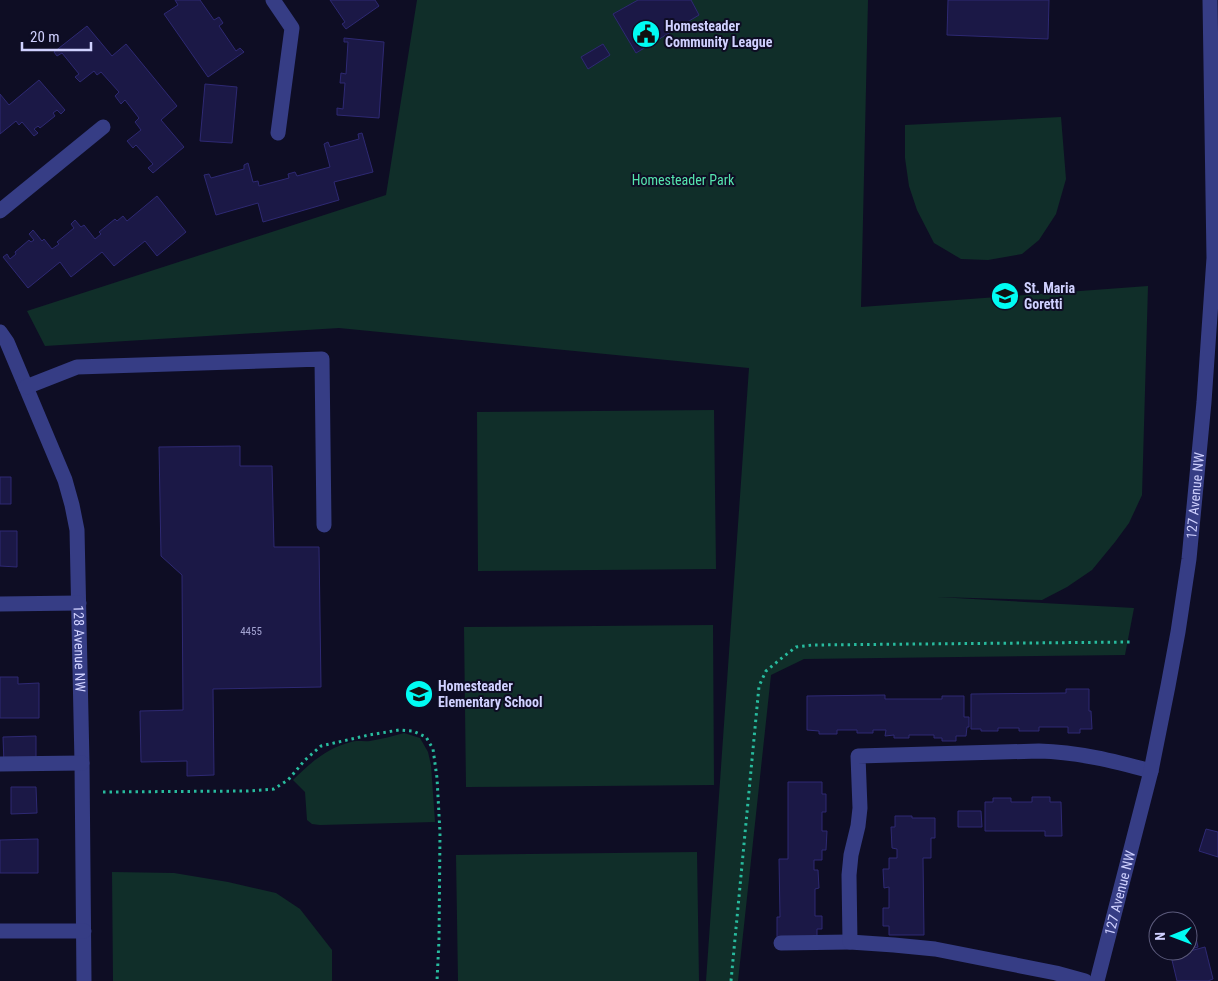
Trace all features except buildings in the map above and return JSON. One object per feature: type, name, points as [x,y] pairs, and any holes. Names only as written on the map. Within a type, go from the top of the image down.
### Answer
[{"type":"street","points":[[273,0],[292,28],[278,133]]},
{"type":"street","name":"127 Avenue NW","points":[[1096,981],[1151,771],[1178,632],[1189,559],[1216,258],[1210,0]]},
{"type":"street","points":[[0,211],[103,128]]},
{"type":"street","name":"128 Avenue NW","points":[[0,332],[7,342],[64,480],[77,530],[84,981]]},
{"type":"street","points":[[26,387],[77,367],[322,359],[324,525]]},
{"type":"street","points":[[0,604],[79,603]]},
{"type":"street","points":[[850,942],[849,875],[860,808],[858,756],[1061,752],[1110,760],[1151,771]]},
{"type":"street","points":[[0,764],[82,763]]},
{"type":"street","points":[[0,931],[84,931]]},
{"type":"street","points":[[782,944],[850,942],[935,948],[1056,973],[1085,981]]},
{"type":"path","points":[[731,981],[758,686],[766,671],[796,647],[812,645],[1133,642]]},
{"type":"path","points":[[104,792],[248,791],[274,789],[288,780],[305,760],[321,746],[399,730],[412,731],[426,737],[433,749],[437,778],[440,833],[437,981]]},
{"type":"green space","name":"Homesteader Park","points":[[417,0],[868,0],[861,307],[1148,286],[1142,495],[1129,523],[1092,570],[1067,587],[1042,600],[937,597],[1134,608],[1125,655],[804,659],[771,675],[738,981],[706,981],[749,368],[339,328],[45,346],[27,311],[386,195]]},
{"type":"green space","points":[[1061,117],[1066,179],[1056,214],[1039,240],[1022,254],[988,260],[961,259],[934,243],[917,210],[909,186],[905,158],[905,125]]},
{"type":"green space","points":[[714,410],[716,569],[478,571],[477,412]]},
{"type":"green space","points":[[713,625],[714,785],[466,787],[464,627]]},
{"type":"green space","points":[[404,733],[420,738],[428,752],[431,765],[435,822],[320,825],[312,824],[307,820],[305,792],[293,780],[306,768],[327,752],[353,741],[368,741]]},
{"type":"green space","points":[[697,852],[699,981],[458,981],[456,855]]},
{"type":"green space","points":[[112,872],[174,873],[228,882],[276,893],[300,909],[332,950],[332,981],[113,981]]},
{"type":"place","name":"Homesteader Community League","points":[[646,34]]},
{"type":"place","name":"St. Maria Goretti","points":[[1005,296]]},
{"type":"place","name":"Homesteader Elementary School","points":[[419,694]]}]
